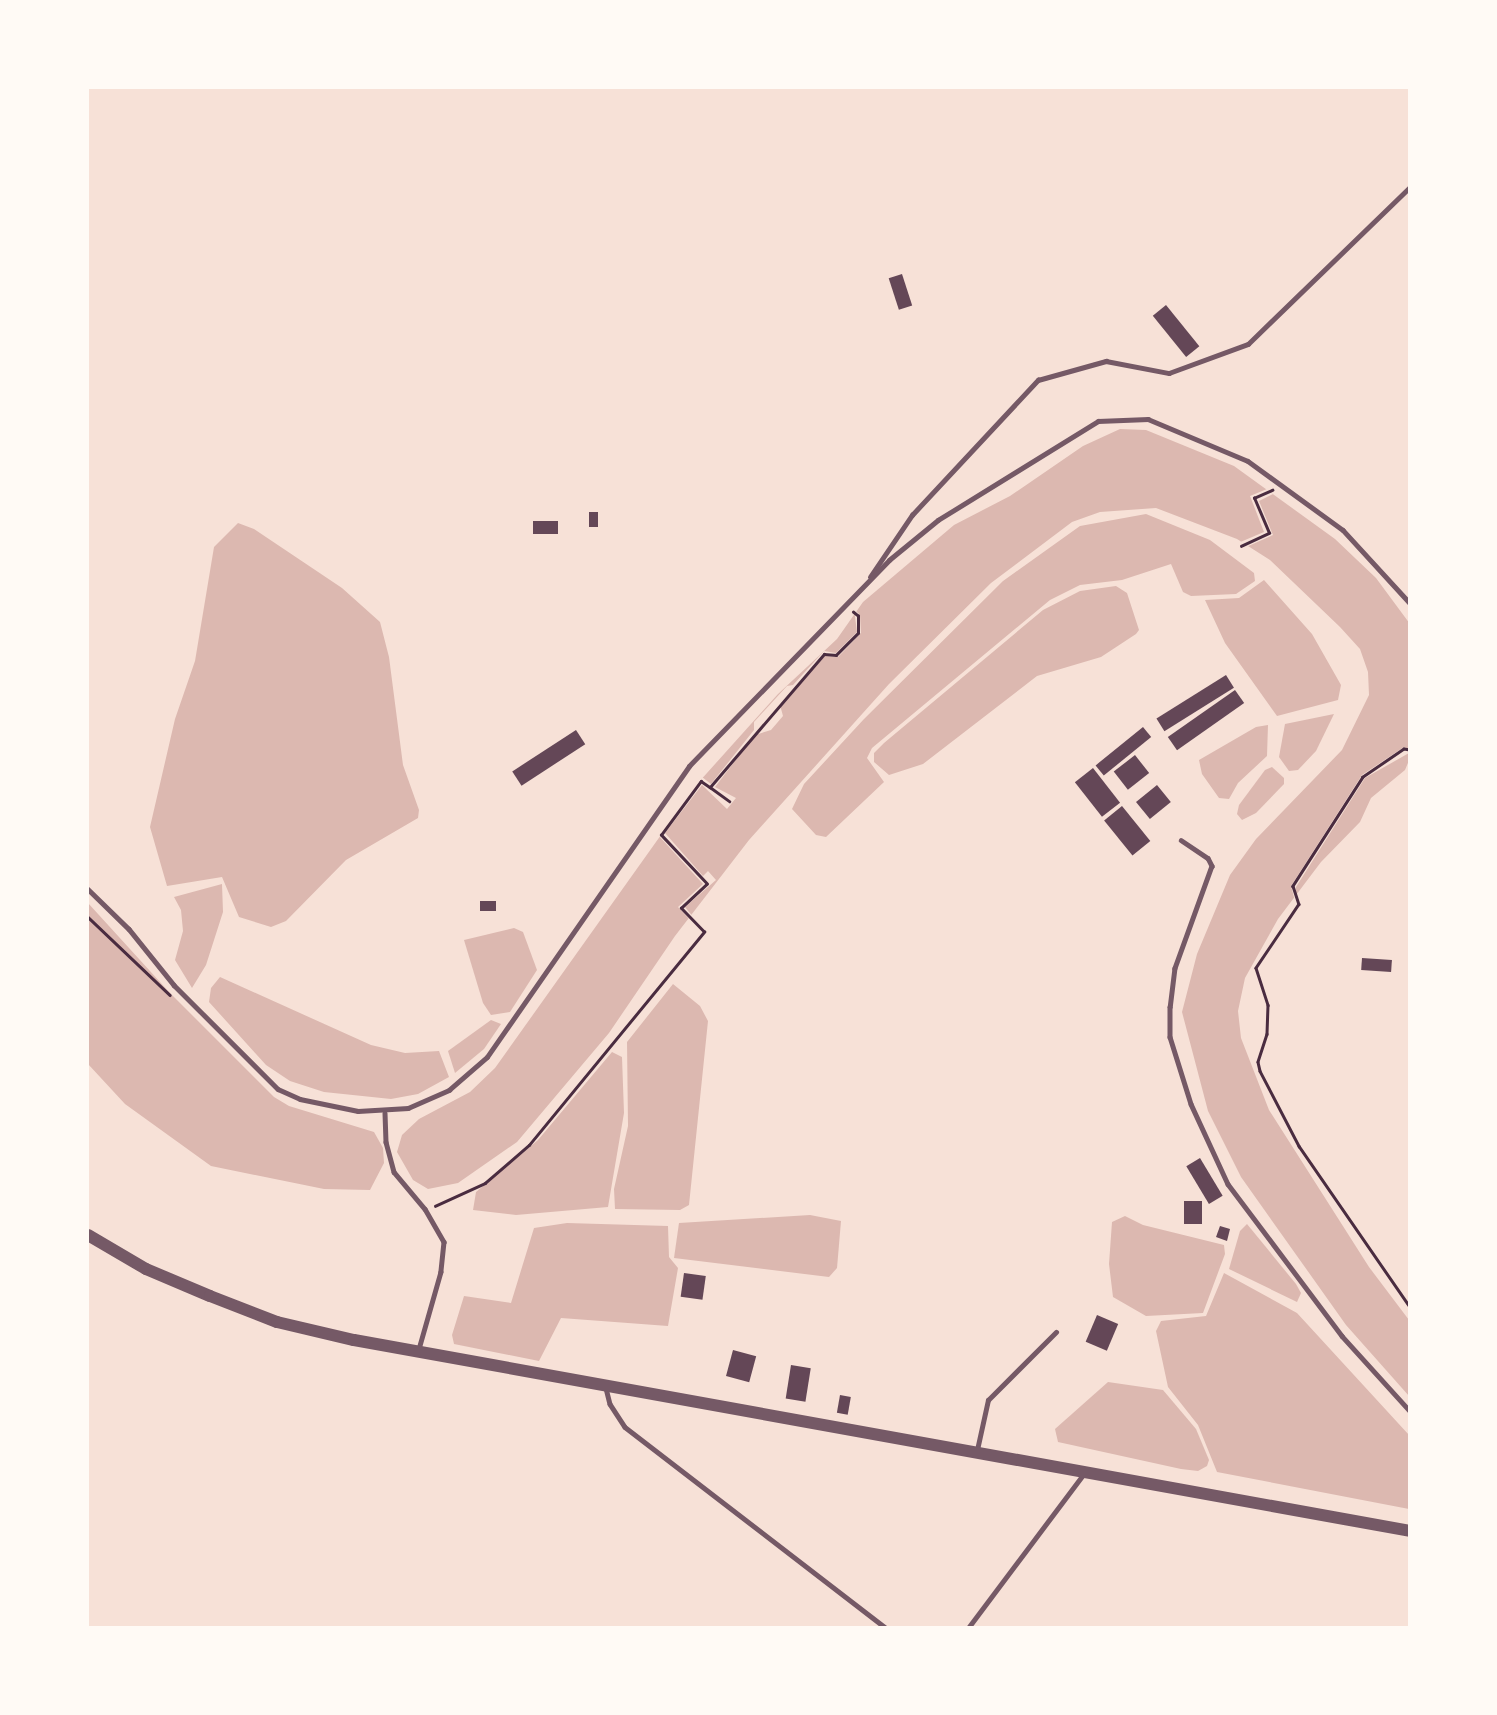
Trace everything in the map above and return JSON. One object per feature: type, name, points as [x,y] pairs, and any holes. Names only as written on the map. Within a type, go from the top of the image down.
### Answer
[{"type":"street","points":[[88,1235],[146,1269],[277,1322],[418,1353],[1409,1531]]},
{"type":"lane","points":[[867,583],[912,515],[1038,380],[1106,361],[1169,373],[1248,344],[1409,187]]},
{"type":"lane","points":[[88,889],[129,929],[177,989],[278,1089],[327,1105],[385,1113],[430,1101],[487,1057],[689,766],[867,583],[938,520],[1091,425],[1113,417],[1163,423],[1235,453],[1285,485],[1343,530],[1409,603]]},
{"type":"lane","points":[[1181,840],[1208,858],[1212,866],[1175,968],[1169,1016],[1173,1052],[1191,1104],[1228,1184],[1342,1336],[1409,1411]]},
{"type":"lane","points":[[385,1113],[386,1142],[394,1172],[441,1232],[444,1254],[418,1353]]},
{"type":"lane","points":[[976,1455],[988,1401],[1056,1332]]},
{"type":"lane","points":[[605,1387],[610,1404],[625,1427],[886,1628]]},
{"type":"lane","points":[[968,1628],[1083,1474]]},
{"type":"path","points":[[1241,546],[1269,533],[1254,498],[1285,485]]},
{"type":"path","points":[[710,787],[824,654],[836,656],[858,633],[858,616],[845,605]]},
{"type":"path","points":[[1409,750],[1404,749],[1363,777],[1293,886],[1299,904],[1256,968],[1269,1020],[1258,1062],[1299,1146],[1409,1307]]},
{"type":"path","points":[[425,1209],[485,1183],[515,1159],[678,959],[704,932],[681,908],[707,884],[661,835],[701,781],[729,802]]},
{"type":"path","points":[[88,917],[168,996],[173,992]]},
{"type":"shaded area","points":[[1120,429],[1146,430],[1234,466],[1335,539],[1376,578],[1410,624],[1410,758],[1405,770],[1371,798],[1360,822],[1321,862],[1278,919],[1245,978],[1238,1011],[1241,1038],[1269,1110],[1369,1267],[1409,1320],[1409,1396],[1346,1325],[1241,1177],[1208,1111],[1182,1012],[1197,954],[1230,875],[1256,839],[1342,750],[1369,695],[1368,672],[1360,649],[1270,560],[1237,539],[1156,508],[1100,512],[1072,522],[991,583],[889,684],[749,840],[675,936],[609,1033],[517,1142],[458,1183],[428,1189],[413,1180],[397,1152],[402,1135],[419,1119],[470,1092],[495,1068],[698,783],[778,694],[837,639],[863,602],[954,525],[1010,496],[1083,446]]},
{"type":"shaded area","points":[[1146,514],[1210,540],[1254,573],[1255,581],[1236,594],[1191,596],[1183,592],[1171,564],[1122,580],[1080,585],[1050,600],[872,748],[867,758],[884,782],[826,837],[816,835],[792,809],[804,784],[864,719],[1003,581],[1080,526]]},
{"type":"shaded area","points":[[238,523],[254,529],[342,588],[380,622],[389,657],[403,765],[419,810],[418,818],[346,860],[286,921],[271,927],[239,917],[222,877],[167,886],[150,827],[175,719],[195,661],[214,547]]},
{"type":"shaded area","points":[[1264,580],[1312,634],[1341,685],[1338,700],[1277,716],[1225,643],[1205,600],[1239,598]]},
{"type":"shaded area","points":[[1116,586],[1127,593],[1139,630],[1136,634],[1101,657],[1037,676],[923,764],[889,775],[874,762],[874,753],[884,743],[1043,610],[1080,591]]},
{"type":"shaded area","points":[[1334,714],[1316,751],[1298,770],[1289,771],[1279,757],[1285,724]]},
{"type":"shaded area","points":[[1268,725],[1267,756],[1238,783],[1229,799],[1219,798],[1202,774],[1199,760],[1256,727]]},
{"type":"shaded area","points":[[1272,767],[1284,778],[1284,784],[1256,813],[1242,820],[1237,814],[1239,805],[1265,770]]},
{"type":"shaded area","points":[[222,884],[223,912],[206,965],[192,988],[175,960],[183,931],[181,910],[174,897]]},
{"type":"shaded area","points":[[88,903],[170,993],[274,1097],[289,1106],[374,1132],[383,1148],[384,1163],[370,1190],[324,1189],[211,1166],[125,1104],[88,1064]]},
{"type":"shaded area","points":[[514,928],[523,932],[537,970],[510,1012],[491,1015],[483,1003],[464,940]]},
{"type":"shaded area","points":[[220,977],[371,1045],[405,1053],[439,1051],[449,1077],[418,1094],[391,1099],[324,1092],[290,1081],[266,1065],[209,1002],[211,988]]},
{"type":"shaded area","points":[[673,984],[700,1006],[708,1021],[689,1205],[680,1210],[615,1209],[614,1189],[628,1126],[627,1042]]},
{"type":"shaded area","points":[[491,1020],[501,1024],[484,1049],[455,1073],[448,1051]]},
{"type":"shaded area","points":[[612,1052],[622,1057],[624,1113],[608,1207],[516,1215],[473,1210],[476,1192],[538,1140]]},
{"type":"shaded area","points":[[810,1215],[841,1221],[837,1268],[829,1277],[674,1258],[679,1223]]},
{"type":"shaded area","points":[[1125,1216],[1143,1225],[1224,1245],[1225,1254],[1203,1313],[1146,1316],[1113,1297],[1109,1264],[1112,1222]]},
{"type":"shaded area","points":[[567,1223],[668,1226],[669,1257],[678,1268],[668,1326],[561,1318],[539,1361],[454,1344],[452,1335],[464,1296],[511,1303],[534,1228]]},
{"type":"shaded area","points":[[1247,1224],[1296,1284],[1301,1293],[1297,1302],[1229,1269],[1240,1231]]},
{"type":"shaded area","points":[[1224,1273],[1297,1313],[1409,1435],[1409,1509],[1217,1472],[1198,1425],[1168,1387],[1156,1331],[1161,1321],[1206,1316]]},
{"type":"shaded area","points":[[1108,1382],[1163,1390],[1196,1429],[1209,1460],[1207,1466],[1198,1471],[1181,1469],[1058,1442],[1055,1429]]},
{"type":"pier","points":[[1267,489],[1273,494],[1259,501],[1273,535],[1244,548],[1238,543],[1264,532],[1250,496]]},
{"type":"pier","points":[[854,609],[860,615],[861,633],[838,657],[825,656],[780,705],[783,716],[771,730],[755,735],[715,787],[736,798],[727,809],[702,785],[665,833],[703,876],[708,871],[716,880],[685,907],[694,918],[691,921],[678,907],[703,884],[658,835],[702,777],[711,784],[754,730],[754,722],[787,686],[793,685],[824,651],[836,653],[857,632]]},
{"type":"pier","points":[[1404,747],[1409,753],[1365,778],[1296,887],[1295,901],[1291,886],[1362,775]]},
{"type":"building","points":[[902,274],[912,305],[899,310],[889,278]]},
{"type":"building","points":[[1166,305],[1199,346],[1186,357],[1153,316]]},
{"type":"building","points":[[589,512],[598,512],[598,527],[589,527]]},
{"type":"building","points":[[533,521],[558,521],[558,534],[533,534]]},
{"type":"building","points":[[1226,675],[1234,688],[1164,731],[1156,718]]},
{"type":"building","points":[[1235,690],[1244,703],[1177,750],[1168,737]]},
{"type":"building","points":[[1143,727],[1151,737],[1104,775],[1096,765]]},
{"type":"building","points":[[576,730],[585,744],[522,786],[512,771]]},
{"type":"building","points":[[1135,755],[1149,773],[1128,790],[1114,772]]},
{"type":"building","points":[[1093,768],[1120,803],[1102,817],[1075,782]]},
{"type":"building","points":[[1157,785],[1171,802],[1150,819],[1136,802]]},
{"type":"building","points":[[1122,806],[1150,841],[1132,855],[1104,820]]},
{"type":"building","points":[[480,901],[496,901],[496,911],[480,911]]},
{"type":"building","points":[[1362,958],[1392,960],[1391,972],[1361,970]]},
{"type":"building","points":[[1200,1158],[1223,1196],[1209,1204],[1186,1166]]},
{"type":"building","points":[[1184,1201],[1202,1201],[1202,1224],[1184,1224]]},
{"type":"building","points":[[1220,1226],[1230,1229],[1227,1241],[1216,1237]]},
{"type":"building","points":[[684,1273],[706,1276],[702,1300],[681,1297]]},
{"type":"building","points":[[1097,1315],[1118,1324],[1107,1351],[1086,1342]]},
{"type":"building","points":[[733,1350],[756,1356],[749,1382],[726,1376]]},
{"type":"building","points":[[791,1365],[811,1368],[805,1402],[786,1399]]},
{"type":"building","points":[[840,1395],[851,1397],[848,1415],[837,1413]]}]
